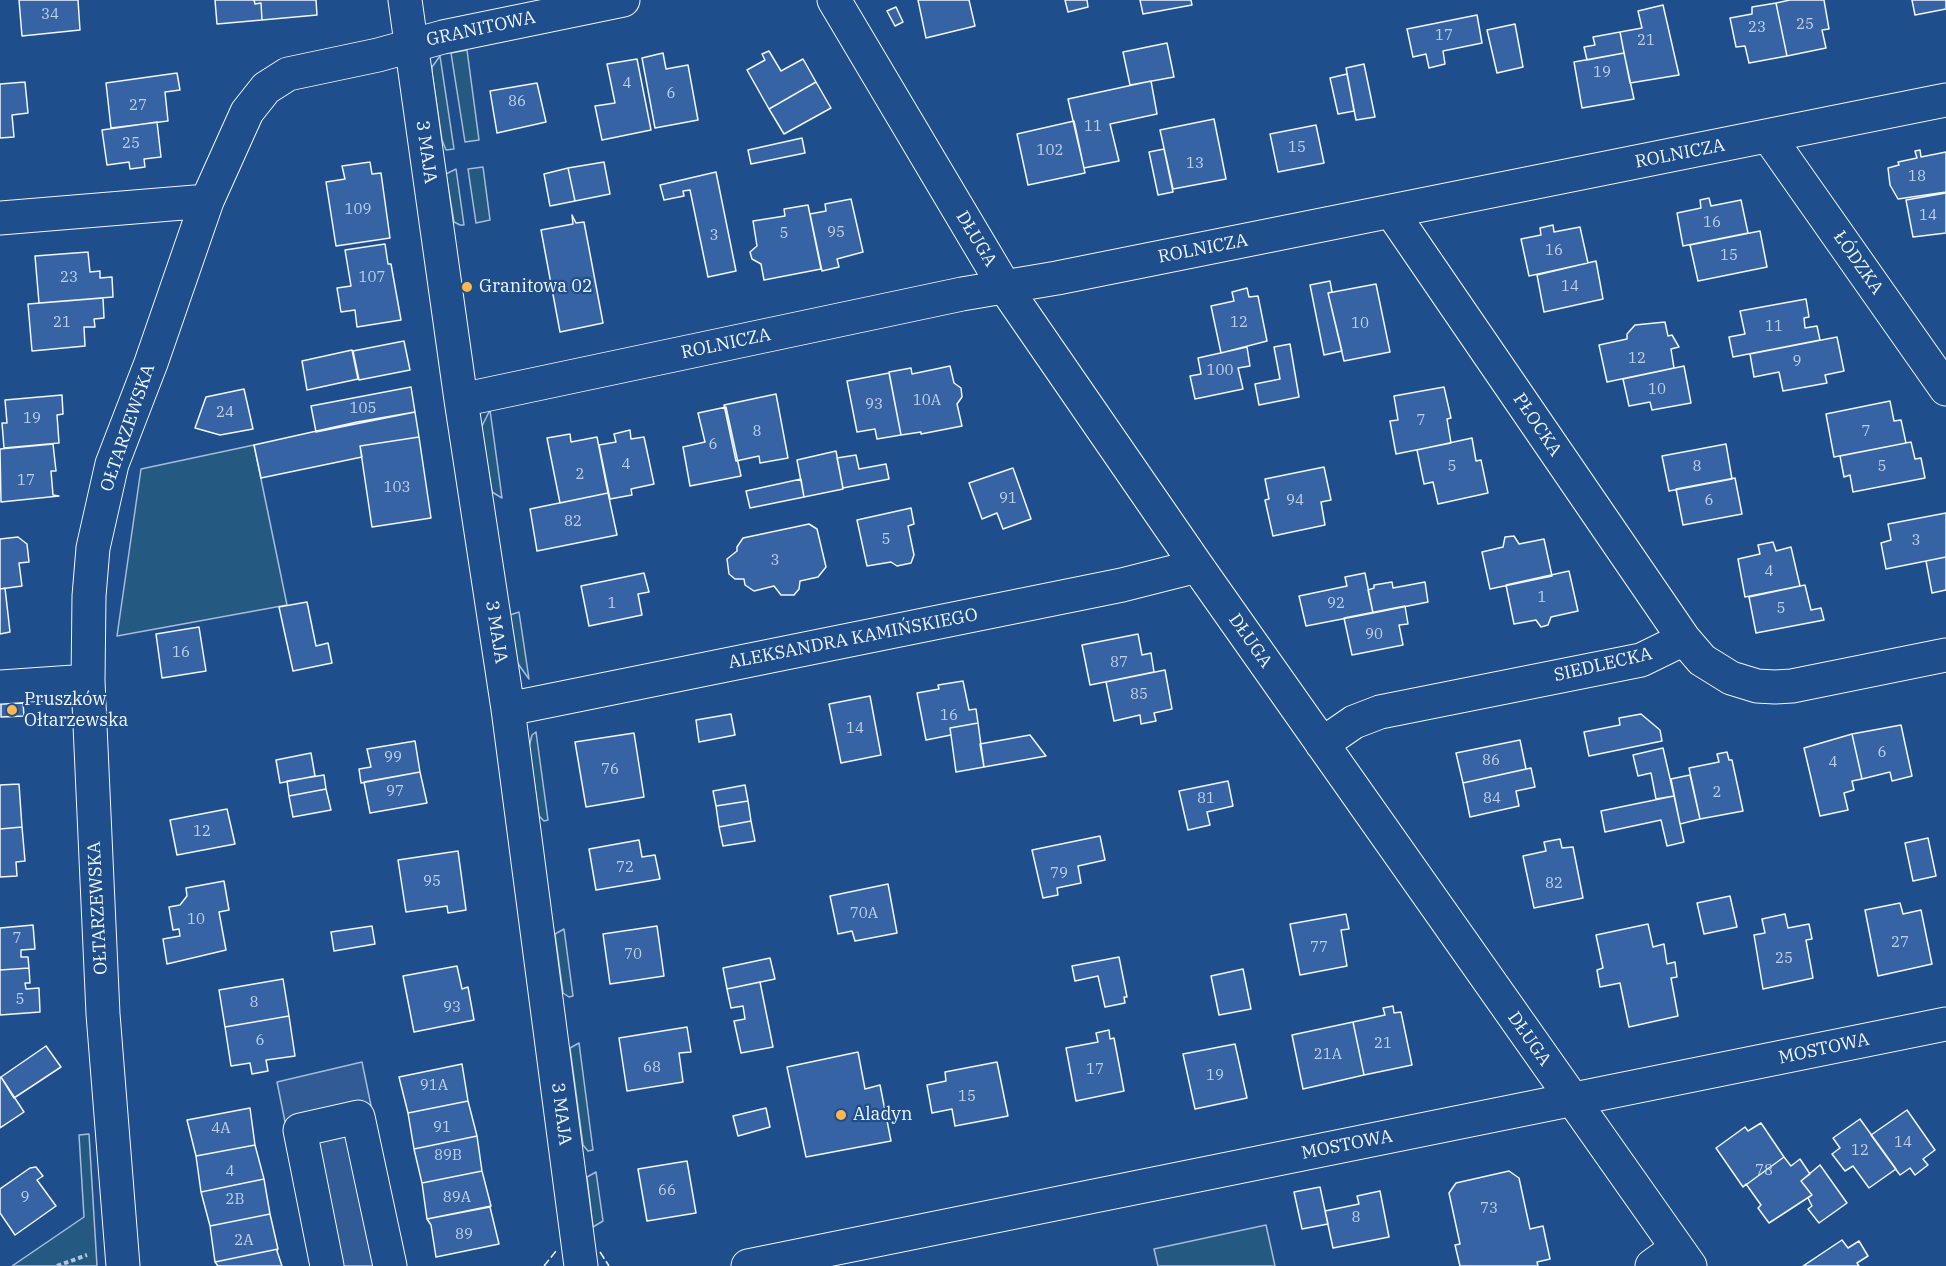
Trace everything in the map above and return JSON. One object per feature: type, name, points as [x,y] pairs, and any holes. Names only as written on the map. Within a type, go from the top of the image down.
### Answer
[{"type":"street","name":"3 MAJA","points":[[405,0],[460,400],[508,709],[581,1266]]},
{"type":"street","name":"GRANITOWA","points":[[411,45],[623,0]]},
{"type":"street","name":"DŁUGA","points":[[834,0],[1004,286],[1197,566],[1572,1100],[1673,1260]]},
{"type":"street","name":"OŁTARZEWSKA","points":[[123,1266],[103,1014],[88,681],[89,596],[93,548],[112,464],[151,363],[207,201],[247,112],[266,88],[288,74],[378,55],[411,45]]},
{"type":"street","name":"ROLNICZA","points":[[460,400],[1004,286],[1057,278],[1946,100]]},
{"type":"street","name":"ŁÓDZKA","points":[[1769,137],[1946,389]]},
{"type":"street","points":[[0,218],[207,201]]},
{"type":"street","name":"PŁOCKA","points":[[1391,211],[1684,639]]},
{"type":"street","name":"ALEKSANDRA KAMIŃSKIEGO","points":[[508,709],[1122,585],[1197,566]]},
{"type":"street","points":[[1684,639],[1702,660],[1731,678],[1757,686],[1792,686],[1946,655]]},
{"type":"street","name":"SIEDLECKA","points":[[1322,744],[1354,722],[1374,713],[1641,660],[1684,639]]},
{"type":"street","points":[[0,687],[88,681]]},
{"type":"street","name":"MOSTOWA","points":[[748,1266],[1946,1024]]},
{"type":"street","points":[[327,1266],[300,1130],[357,1117],[390,1266]]},
{"type":"shaded area","points":[[467,50],[479,140],[465,142],[451,53]]},
{"type":"shaded area","points":[[440,56],[454,149],[446,150],[442,140],[432,72],[432,67]]},
{"type":"shaded area","points":[[483,167],[490,220],[476,223],[468,169]]},
{"type":"shaded area","points":[[456,169],[464,225],[454,222],[446,174]]},
{"type":"shaded area","points":[[490,410],[502,498],[492,492],[481,428]]},
{"type":"shaded area","points":[[254,445],[287,605],[117,636],[141,469]]},
{"type":"shaded area","points":[[519,612],[529,679],[516,661],[510,615]]},
{"type":"shaded area","points":[[536,732],[548,820],[544,821],[539,816],[529,747],[532,735]]},
{"type":"shaded area","points":[[564,929],[573,996],[569,997],[563,993],[555,934]]},
{"type":"shaded area","points":[[579,1043],[593,1150],[588,1151],[583,1145],[570,1048]]},
{"type":"shaded area","points":[[362,1062],[404,1266],[314,1266],[277,1082]]},
{"type":"shaded area","points":[[89,1134],[97,1266],[12,1266],[84,1217],[79,1135]]},
{"type":"shaded area","points":[[596,1172],[603,1221],[593,1227],[587,1177]]},
{"type":"shaded area","points":[[1266,1225],[1275,1266],[1158,1266],[1154,1249]]},
{"type":"building","points":[[19,0],[78,0],[80,30],[22,36]]},
{"type":"building","points":[[215,0],[254,0],[255,4],[261,3],[262,20],[217,24]]},
{"type":"building","points":[[254,0],[316,0],[317,15],[262,20],[261,3],[255,4]]},
{"type":"building","points":[[918,0],[969,0],[975,26],[926,38]]},
{"type":"building","points":[[1065,0],[1087,0],[1088,7],[1068,12]]},
{"type":"building","points":[[1140,0],[1191,0],[1192,5],[1143,14]]},
{"type":"building","points":[[1790,0],[1824,0],[1829,29],[1822,30],[1826,48],[1787,56],[1776,3]]},
{"type":"building","points":[[1912,0],[1946,0],[1946,9],[1915,15]]},
{"type":"building","points":[[1776,3],[1787,56],[1749,63],[1745,46],[1736,47],[1730,18],[1752,14],[1752,7]]},
{"type":"building","points":[[1663,5],[1679,75],[1630,83],[1620,32],[1642,28],[1638,11]]},
{"type":"building","points":[[896,7],[903,22],[895,26],[887,11]]},
{"type":"building","points":[[1477,15],[1482,43],[1443,51],[1445,64],[1429,68],[1426,54],[1413,57],[1407,29]]},
{"type":"building","points":[[1515,24],[1523,67],[1497,73],[1487,30]]},
{"type":"building","points":[[1620,32],[1624,53],[1587,60],[1584,47],[1595,45],[1593,37]]},
{"type":"building","points":[[1167,43],[1174,77],[1130,85],[1123,52]]},
{"type":"building","points":[[769,51],[781,71],[803,59],[816,82],[769,109],[747,70],[765,60],[762,54]]},
{"type":"building","points":[[663,53],[666,69],[688,65],[698,120],[655,128],[642,58]]},
{"type":"building","points":[[1624,53],[1634,99],[1582,108],[1574,62]]},
{"type":"building","points":[[637,59],[651,130],[602,140],[595,106],[615,103],[607,64]]},
{"type":"building","points":[[1364,64],[1375,117],[1356,120],[1346,68]]},
{"type":"building","points":[[177,73],[180,90],[165,92],[168,121],[111,128],[106,83]]},
{"type":"building","points":[[1347,74],[1354,111],[1338,114],[1330,78]]},
{"type":"building","points":[[1151,81],[1157,114],[1110,124],[1119,161],[1084,168],[1068,99]]},
{"type":"building","points":[[25,82],[28,113],[12,115],[14,137],[0,138],[0,84]]},
{"type":"building","points":[[816,82],[831,108],[784,134],[769,109]]},
{"type":"building","points":[[537,83],[546,122],[497,133],[490,91]]},
{"type":"building","points":[[1214,119],[1226,179],[1173,189],[1160,130]]},
{"type":"building","points":[[1074,121],[1085,173],[1028,185],[1017,134]]},
{"type":"building","points":[[157,122],[161,157],[144,159],[145,167],[130,169],[129,162],[107,165],[102,130]]},
{"type":"building","points":[[1316,125],[1324,163],[1278,172],[1270,134]]},
{"type":"building","points":[[802,138],[805,153],[751,164],[748,150]]},
{"type":"building","points":[[1164,149],[1173,192],[1158,195],[1149,152]]},
{"type":"building","points":[[1920,150],[1921,157],[1946,152],[1946,192],[1898,199],[1890,185],[1888,168],[1899,165],[1898,162],[1917,158],[1915,151]]},
{"type":"building","points":[[370,162],[372,174],[381,173],[390,238],[336,246],[326,182],[345,179],[342,166]]},
{"type":"building","points":[[604,162],[610,194],[575,201],[568,168]]},
{"type":"building","points":[[568,168],[575,201],[550,206],[544,174]]},
{"type":"building","points":[[716,172],[736,271],[708,277],[690,190],[683,191],[684,196],[664,200],[660,185]]},
{"type":"building","points":[[1946,193],[1946,233],[1913,237],[1906,200]]},
{"type":"building","points":[[1709,198],[1711,206],[1741,200],[1748,233],[1683,246],[1677,213],[1701,208],[1700,200]]},
{"type":"building","points":[[851,199],[863,252],[837,259],[839,267],[822,271],[810,214],[826,211],[825,204]]},
{"type":"building","points":[[808,205],[821,269],[764,280],[761,264],[752,259],[750,252],[757,246],[753,221],[785,216],[784,209]]},
{"type":"building","points":[[572,215],[576,223],[584,222],[603,323],[560,332],[541,230],[573,224]]},
{"type":"building","points":[[1553,225],[1554,232],[1580,227],[1588,263],[1529,276],[1521,239],[1541,235],[1540,228]]},
{"type":"building","points":[[1760,231],[1767,267],[1698,281],[1690,245]]},
{"type":"building","points":[[385,244],[401,320],[357,327],[355,310],[341,312],[337,288],[351,286],[345,250]]},
{"type":"building","points":[[88,252],[90,272],[100,271],[100,278],[112,277],[113,297],[39,303],[35,256]]},
{"type":"building","points":[[1596,261],[1603,299],[1544,312],[1537,275]]},
{"type":"building","points":[[1330,281],[1332,292],[1328,293],[1342,351],[1324,355],[1310,285]]},
{"type":"building","points":[[1376,284],[1390,352],[1344,361],[1328,293]]},
{"type":"building","points":[[1247,288],[1249,297],[1258,296],[1267,341],[1221,353],[1211,306],[1234,301],[1232,292]]},
{"type":"building","points":[[103,298],[104,318],[94,319],[95,327],[84,327],[85,346],[32,351],[28,304]]},
{"type":"building","points":[[1806,299],[1809,317],[1804,318],[1805,328],[1817,326],[1820,340],[1733,357],[1729,337],[1745,334],[1740,311]]},
{"type":"building","points":[[1665,322],[1668,336],[1672,335],[1679,347],[1671,349],[1674,368],[1607,382],[1599,345],[1627,339],[1627,334],[1635,325]]},
{"type":"building","points":[[1837,337],[1844,371],[1825,375],[1827,383],[1783,391],[1779,372],[1754,377],[1750,354]]},
{"type":"building","points":[[404,341],[410,370],[359,380],[353,351]]},
{"type":"building","points":[[1290,344],[1299,397],[1259,405],[1255,384],[1280,379],[1274,347]]},
{"type":"building","points":[[1247,347],[1250,366],[1238,368],[1243,389],[1195,399],[1190,376],[1201,374],[1198,358]]},
{"type":"building","points":[[352,350],[358,379],[307,390],[302,361]]},
{"type":"building","points":[[950,366],[954,383],[961,388],[962,397],[957,404],[962,426],[921,434],[921,432],[901,435],[889,372],[911,368],[912,374]]},
{"type":"building","points":[[1684,366],[1691,403],[1652,410],[1650,402],[1629,406],[1623,379]]},
{"type":"building","points":[[889,373],[901,435],[877,439],[875,429],[857,432],[847,381]]},
{"type":"building","points":[[411,387],[415,412],[316,432],[311,406]]},
{"type":"building","points":[[1444,387],[1451,418],[1447,419],[1451,443],[1396,454],[1390,421],[1398,420],[1394,396]]},
{"type":"building","points":[[244,389],[253,429],[220,435],[195,428],[206,397]]},
{"type":"building","points":[[776,394],[788,458],[760,463],[759,456],[736,461],[724,405]]},
{"type":"building","points":[[62,395],[63,414],[57,415],[59,443],[4,448],[2,423],[7,423],[5,400]]},
{"type":"building","points":[[1890,401],[1894,421],[1901,420],[1906,443],[1834,457],[1826,414]]},
{"type":"building","points":[[726,407],[741,476],[690,486],[683,447],[705,442],[698,413]]},
{"type":"building","points":[[415,412],[419,437],[360,446],[362,457],[261,478],[254,445],[357,422]]},
{"type":"building","points":[[630,430],[631,439],[644,437],[654,484],[631,489],[632,495],[610,499],[599,445],[616,442],[614,434]]},
{"type":"building","points":[[570,434],[571,442],[597,437],[608,493],[560,503],[547,438]]},
{"type":"building","points":[[419,437],[431,518],[372,527],[360,446]]},
{"type":"building","points":[[1472,438],[1476,461],[1481,460],[1488,493],[1438,504],[1433,482],[1424,484],[1417,450]]},
{"type":"building","points":[[1911,442],[1915,459],[1921,458],[1925,478],[1853,492],[1850,475],[1844,477],[1840,456]]},
{"type":"building","points":[[53,444],[56,471],[51,471],[53,495],[59,496],[1,502],[0,449]]},
{"type":"building","points":[[1726,444],[1732,479],[1669,491],[1662,456]]},
{"type":"building","points":[[836,451],[843,489],[804,497],[797,460]]},
{"type":"building","points":[[856,455],[859,469],[886,464],[889,479],[843,488],[837,458]]},
{"type":"building","points":[[1324,467],[1331,500],[1321,502],[1325,525],[1273,536],[1265,500],[1269,499],[1265,479]]},
{"type":"building","points":[[1013,468],[1031,519],[1003,529],[997,513],[982,519],[969,483]]},
{"type":"building","points":[[1735,478],[1742,514],[1683,525],[1676,489]]},
{"type":"building","points":[[801,479],[804,497],[750,508],[746,491]]},
{"type":"building","points":[[608,493],[617,535],[537,551],[530,509]]},
{"type":"building","points":[[911,508],[914,524],[908,526],[914,555],[911,563],[897,566],[891,562],[867,566],[857,520]]},
{"type":"building","points":[[1946,513],[1946,557],[1886,569],[1881,543],[1891,540],[1888,524]]},
{"type":"building","points":[[809,524],[817,529],[826,567],[818,577],[800,581],[799,589],[794,595],[781,595],[774,586],[754,591],[745,585],[744,579],[735,579],[729,574],[727,559],[737,551],[743,538]]},
{"type":"building","points":[[1514,536],[1519,544],[1544,539],[1552,576],[1490,589],[1482,552],[1503,547],[1505,537]]},
{"type":"building","points":[[18,537],[27,544],[29,562],[19,563],[22,586],[0,589],[0,539]]},
{"type":"building","points":[[1773,542],[1776,551],[1791,547],[1800,586],[1745,597],[1738,559],[1760,554],[1758,545]]},
{"type":"building","points":[[1946,557],[1946,590],[1932,593],[1926,561]]},
{"type":"building","points":[[1569,571],[1578,611],[1551,617],[1548,625],[1541,627],[1536,620],[1514,624],[1506,585]]},
{"type":"building","points":[[644,573],[649,592],[638,594],[642,615],[589,626],[581,586]]},
{"type":"building","points":[[1365,573],[1373,613],[1306,626],[1299,596],[1347,586],[1345,577]]},
{"type":"building","points":[[1392,582],[1393,588],[1425,582],[1428,602],[1373,613],[1368,590],[1374,588],[1374,585]]},
{"type":"building","points":[[1805,585],[1811,610],[1821,608],[1824,620],[1756,633],[1749,597]]},
{"type":"building","points":[[5,588],[10,632],[0,634],[0,589]]},
{"type":"building","points":[[307,602],[316,646],[328,643],[332,663],[293,671],[279,607]]},
{"type":"building","points":[[1405,606],[1408,624],[1399,625],[1403,645],[1352,655],[1344,618]]},
{"type":"building","points":[[199,627],[206,671],[162,678],[156,634]]},
{"type":"building","points":[[1138,634],[1142,655],[1151,653],[1154,672],[1090,685],[1082,645]]},
{"type":"building","points":[[1165,670],[1172,709],[1154,713],[1156,721],[1141,724],[1140,715],[1114,721],[1106,682]]},
{"type":"building","points":[[963,681],[969,710],[976,709],[978,723],[950,728],[951,735],[926,740],[917,693],[939,689],[938,685]]},
{"type":"building","points":[[870,696],[881,755],[841,763],[829,704]]},
{"type":"building","name":"Pruszków Ołtarzewska","points":[[23,703],[24,716],[1,717],[1,704]]},
{"type":"building","points":[[731,714],[735,735],[699,742],[696,720]]},
{"type":"building","points":[[1641,714],[1660,730],[1662,741],[1589,756],[1584,732],[1620,725],[1619,718]]},
{"type":"building","points":[[978,723],[984,767],[956,772],[950,728]]},
{"type":"building","points":[[1901,725],[1912,776],[1892,781],[1890,772],[1862,779],[1852,734]]},
{"type":"building","points":[[634,733],[644,797],[586,807],[575,742]]},
{"type":"building","points":[[1852,734],[1862,779],[1852,781],[1854,790],[1844,793],[1848,810],[1820,816],[1804,748]]},
{"type":"building","points":[[1030,735],[1046,756],[984,767],[980,744]]},
{"type":"building","points":[[1520,740],[1526,769],[1463,783],[1456,753]]},
{"type":"building","points":[[415,741],[420,772],[361,783],[359,769],[371,767],[367,749]]},
{"type":"building","points":[[1663,748],[1674,796],[1656,799],[1651,773],[1638,776],[1633,755]]},
{"type":"building","points":[[1727,752],[1729,760],[1732,760],[1743,811],[1700,819],[1689,768],[1719,762],[1717,754]]},
{"type":"building","points":[[311,753],[315,776],[280,783],[276,760]]},
{"type":"building","points":[[1531,768],[1535,787],[1516,791],[1519,806],[1470,817],[1463,783]]},
{"type":"building","points":[[420,772],[427,803],[370,813],[364,782]]},
{"type":"building","points":[[324,775],[326,789],[289,796],[287,781]]},
{"type":"building","points":[[1690,775],[1700,819],[1680,824],[1671,779]]},
{"type":"building","points":[[1228,781],[1233,806],[1207,812],[1210,825],[1188,830],[1179,791]]},
{"type":"building","points":[[19,784],[22,827],[0,829],[0,785]]},
{"type":"building","points":[[745,785],[748,801],[716,806],[713,791]]},
{"type":"building","points":[[326,789],[331,810],[293,817],[289,796]]},
{"type":"building","points":[[1674,796],[1684,842],[1667,846],[1661,820],[1605,832],[1601,811]]},
{"type":"building","points":[[748,801],[751,821],[719,827],[716,806]]},
{"type":"building","points":[[227,809],[235,844],[177,855],[170,820]]},
{"type":"building","points":[[751,821],[755,841],[723,846],[719,827]]},
{"type":"building","points":[[22,827],[25,861],[16,862],[17,876],[0,877],[0,829]]},
{"type":"building","points":[[1100,836],[1105,860],[1078,866],[1081,883],[1057,888],[1058,895],[1043,898],[1032,850]]},
{"type":"building","points":[[1928,838],[1936,876],[1913,881],[1905,843]]},
{"type":"building","points":[[1560,839],[1562,848],[1573,847],[1583,898],[1534,908],[1523,856],[1546,851],[1544,842]]},
{"type":"building","points":[[639,840],[642,857],[655,855],[660,879],[596,890],[589,849]]},
{"type":"building","points":[[458,851],[466,910],[448,913],[447,906],[406,912],[398,860]]},
{"type":"building","points":[[224,881],[229,910],[219,912],[226,950],[167,964],[163,939],[180,936],[179,929],[173,930],[169,907],[180,905],[187,896],[186,888]]},
{"type":"building","points":[[888,884],[897,933],[855,941],[852,931],[838,934],[830,896]]},
{"type":"building","points":[[1730,896],[1737,927],[1704,934],[1697,903]]},
{"type":"building","points":[[1900,903],[1903,914],[1921,910],[1932,964],[1878,976],[1865,910]]},
{"type":"building","points":[[1346,914],[1349,929],[1341,930],[1347,966],[1300,975],[1290,924]]},
{"type":"building","points":[[1785,914],[1788,928],[1809,924],[1812,939],[1806,940],[1813,978],[1763,989],[1754,935],[1765,933],[1762,919]]},
{"type":"building","points":[[1648,924],[1653,947],[1664,944],[1667,964],[1675,962],[1677,977],[1671,978],[1678,1016],[1629,1027],[1620,983],[1600,987],[1597,970],[1603,968],[1596,935]]},
{"type":"building","points":[[33,925],[35,949],[21,950],[21,957],[28,957],[29,968],[0,970],[0,928]]},
{"type":"building","points":[[372,926],[375,944],[334,951],[331,932]]},
{"type":"building","points":[[657,926],[664,976],[610,984],[603,934]]},
{"type":"building","points":[[1119,957],[1127,997],[1124,997],[1125,1003],[1105,1007],[1098,976],[1075,981],[1072,966]]},
{"type":"building","points":[[770,958],[775,979],[727,989],[723,968]]},
{"type":"building","points":[[457,966],[462,989],[468,987],[474,1020],[414,1032],[403,976]]},
{"type":"building","points":[[29,968],[30,983],[25,983],[26,989],[39,988],[40,1012],[0,1015],[0,970]]},
{"type":"building","points":[[1243,969],[1251,1009],[1219,1015],[1211,976]]},
{"type":"building","points":[[283,979],[289,1016],[225,1027],[219,990]]},
{"type":"building","points":[[760,982],[773,1047],[741,1053],[734,1021],[745,1019],[743,1006],[731,1008],[727,989]]},
{"type":"building","points":[[1393,1006],[1394,1013],[1401,1012],[1412,1065],[1364,1075],[1353,1022],[1385,1015],[1383,1008]]},
{"type":"building","points":[[289,1016],[295,1056],[266,1060],[268,1071],[252,1074],[250,1063],[231,1066],[225,1027]]},
{"type":"building","points":[[1353,1022],[1364,1075],[1303,1089],[1292,1035]]},
{"type":"building","points":[[687,1027],[691,1052],[679,1053],[683,1082],[627,1091],[619,1038]]},
{"type":"building","points":[[1109,1030],[1110,1039],[1114,1038],[1124,1091],[1076,1101],[1066,1048],[1098,1042],[1096,1033]]},
{"type":"building","points":[[1235,1044],[1247,1098],[1195,1109],[1183,1054]]},
{"type":"building","points":[[46,1046],[61,1067],[14,1098],[1,1077]]},
{"type":"building","name":"Aladyn","points":[[858,1052],[865,1089],[880,1085],[891,1141],[806,1157],[787,1067]]},
{"type":"building","points":[[997,1062],[1008,1116],[955,1126],[952,1109],[932,1113],[927,1085],[946,1081],[945,1072]]},
{"type":"building","points":[[462,1064],[468,1101],[408,1113],[399,1077]]},
{"type":"building","points":[[0,1078],[24,1112],[0,1128]]},
{"type":"building","points":[[468,1101],[477,1136],[414,1149],[408,1113]]},
{"type":"building","points":[[250,1108],[255,1145],[196,1156],[187,1120]]},
{"type":"building","points":[[766,1108],[770,1127],[738,1136],[733,1116]]},
{"type":"building","points":[[1907,1110],[1935,1150],[1923,1159],[1928,1165],[1915,1175],[1910,1168],[1900,1175],[1871,1135]]},
{"type":"building","points":[[1860,1119],[1896,1169],[1869,1188],[1853,1166],[1845,1171],[1832,1154],[1840,1148],[1833,1138]]},
{"type":"building","points":[[1761,1123],[1784,1157],[1743,1187],[1716,1148],[1745,1127],[1748,1131]]},
{"type":"building","points":[[477,1136],[482,1171],[422,1183],[414,1149]]},
{"type":"building","points":[[255,1145],[264,1179],[201,1192],[196,1156]]},
{"type":"building","points":[[1784,1157],[1791,1166],[1800,1159],[1810,1174],[1801,1181],[1812,1195],[1769,1223],[1758,1208],[1761,1205],[1746,1185]]},
{"type":"building","points":[[687,1161],[696,1213],[647,1221],[638,1169]]},
{"type":"building","points":[[1820,1165],[1847,1203],[1819,1223],[1808,1209],[1812,1206],[1808,1198],[1812,1195],[1801,1181]]},
{"type":"building","points":[[36,1167],[43,1176],[37,1180],[56,1206],[15,1235],[0,1213],[0,1189],[30,1168]]},
{"type":"building","points":[[482,1171],[491,1206],[427,1219],[422,1183]]},
{"type":"building","points":[[1509,1171],[1519,1178],[1530,1229],[1543,1226],[1550,1259],[1537,1262],[1538,1266],[1460,1266],[1455,1245],[1460,1244],[1449,1193],[1456,1183]]},
{"type":"building","points":[[264,1179],[270,1214],[210,1226],[201,1192]]},
{"type":"building","points":[[1320,1187],[1328,1224],[1302,1229],[1294,1192]]},
{"type":"building","points":[[1380,1191],[1389,1237],[1333,1248],[1325,1211],[1359,1204],[1357,1196]]},
{"type":"building","points":[[490,1207],[499,1244],[436,1257],[431,1225],[427,1219]]},
{"type":"building","points":[[270,1214],[278,1249],[215,1262],[210,1226]]},
{"type":"building","points":[[1842,1240],[1848,1248],[1859,1241],[1868,1256],[1857,1263],[1859,1266],[1803,1266]]},
{"type":"building","points":[[278,1249],[282,1266],[218,1266],[215,1262]]},
{"type":"fence","points":[[544,1266],[556,1251]]},
{"type":"fence","points":[[600,1252],[609,1266]]},
{"type":"place","name":"Granitowa 02","points":[[467,287]]},
{"type":"place","name":"Pruszków Ołtarzewska","points":[[12,710]]},
{"type":"place","name":"Aladyn","points":[[841,1115]]}]
